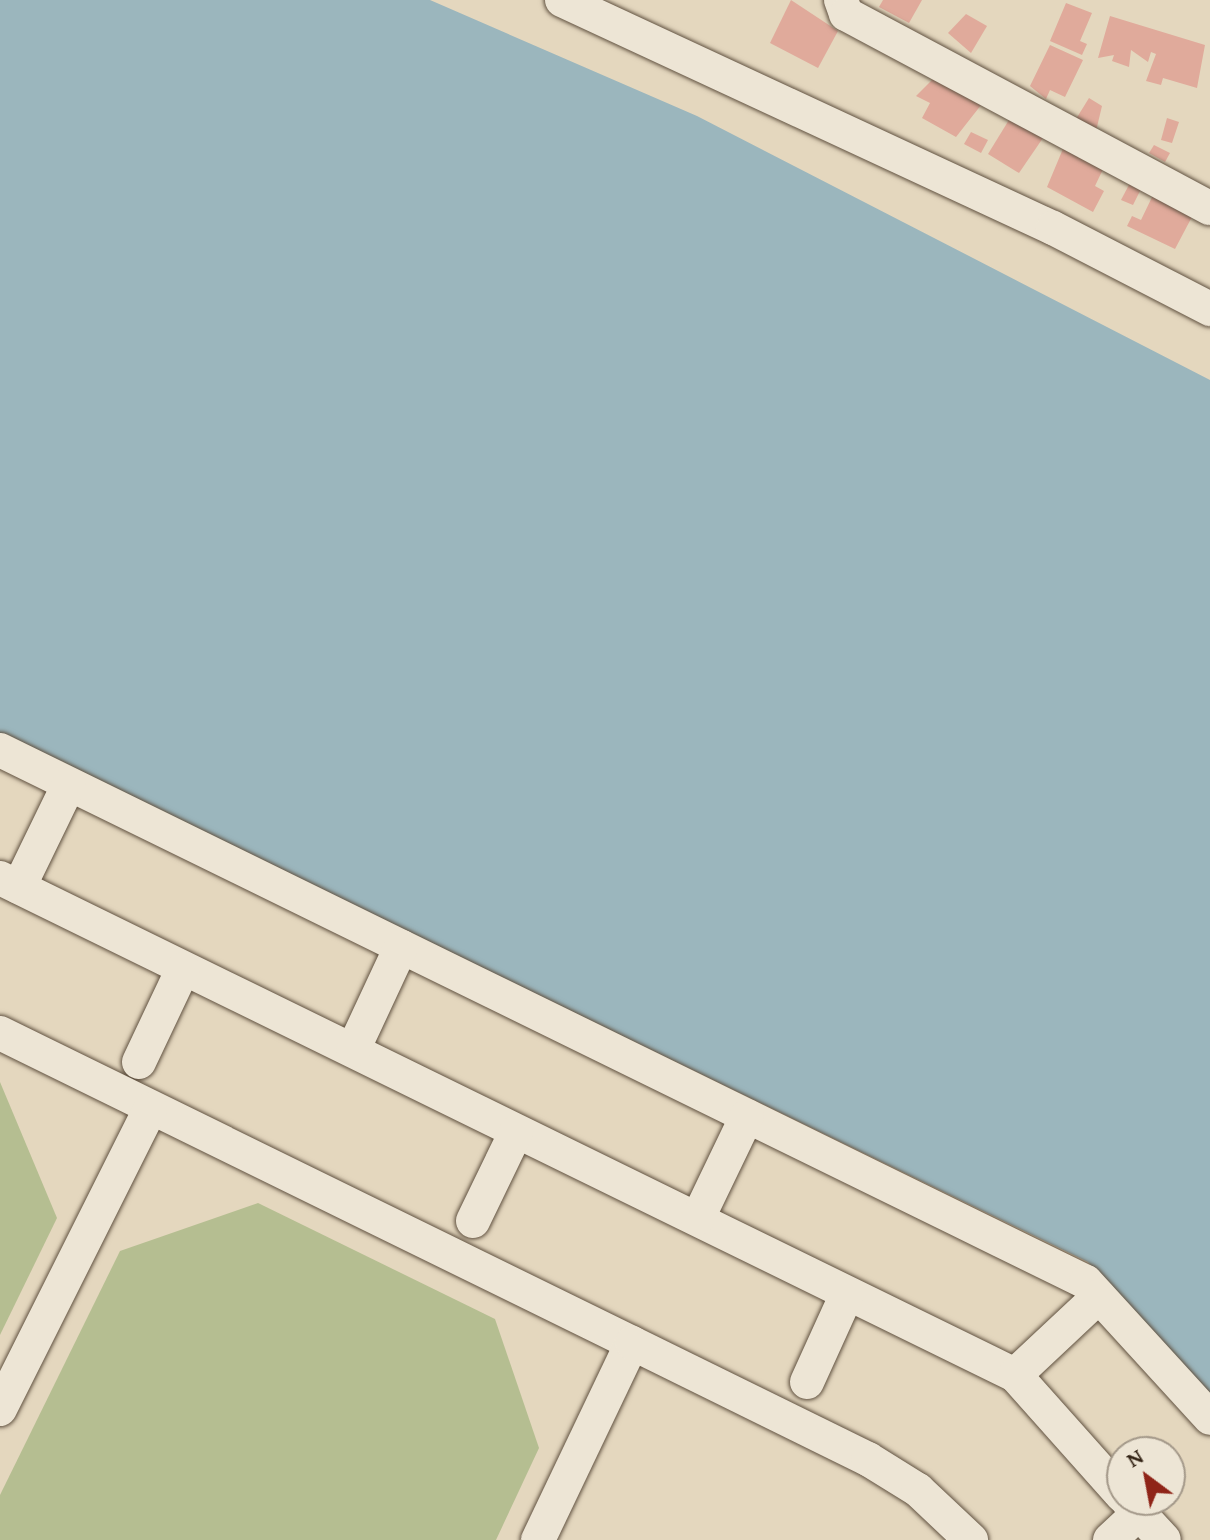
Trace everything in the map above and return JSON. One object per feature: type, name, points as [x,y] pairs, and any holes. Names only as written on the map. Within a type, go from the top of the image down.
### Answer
[{"type":"street","points":[[562,0],[1053,228],[1210,309]]},
{"type":"street","points":[[841,0],[846,14],[1210,208]]},
{"type":"street","points":[[0,750],[1086,1282],[1210,1418]]},
{"type":"street","points":[[69,784],[10,883],[1015,1375],[1106,1477]]},
{"type":"street","points":[[353,1050],[401,947]]},
{"type":"street","points":[[139,1062],[183,969]]},
{"type":"street","points":[[0,1033],[868,1459],[918,1490],[971,1540]]},
{"type":"street","points":[[0,1409],[150,1109]]},
{"type":"street","points":[[698,1218],[747,1116]]},
{"type":"street","points":[[473,1221],[516,1132]]},
{"type":"street","points":[[807,1382],[847,1294]]},
{"type":"street","points":[[1015,1375],[1099,1296]]},
{"type":"street","points":[[538,1540],[632,1343]]},
{"type":"street","points":[[1110,1540],[1122,1516]]},
{"type":"street","points":[[1141,1516],[1164,1540]]},
{"type":"green space","points":[[0,1082],[57,1218],[0,1335]]},
{"type":"green space","points":[[258,1203],[495,1319],[539,1448],[496,1540],[0,1540],[0,1495],[120,1251]]},
{"type":"water","points":[[0,0],[430,0],[697,116],[1210,380],[1210,1393],[1088,1262],[0,734]]},
{"type":"building","points":[[791,0],[838,31],[818,68],[770,43]]},
{"type":"building","points":[[883,0],[922,0],[909,23],[879,7]]},
{"type":"building","points":[[1066,3],[1092,13],[1080,41],[1087,44],[1082,55],[1050,41]]},
{"type":"building","points":[[966,14],[987,26],[971,53],[948,33]]},
{"type":"building","points":[[1110,16],[1205,45],[1197,88],[1163,78],[1161,85],[1146,81],[1156,54],[1151,52],[1148,62],[1131,50],[1129,67],[1112,61],[1114,55],[1098,58]]},
{"type":"building","points":[[1050,45],[1083,60],[1065,97],[1050,90],[1046,99],[1030,86]]},
{"type":"building","points":[[937,75],[985,100],[956,137],[922,118],[930,103],[916,96]]},
{"type":"building","points":[[1089,98],[1102,106],[1096,131],[1076,119]]},
{"type":"building","points":[[1012,115],[1045,135],[1019,173],[988,154]]},
{"type":"building","points":[[1167,118],[1179,122],[1172,143],[1161,140]]},
{"type":"building","points":[[971,132],[988,140],[981,153],[964,144]]},
{"type":"building","points":[[1065,144],[1105,165],[1095,186],[1104,191],[1093,212],[1047,187]]},
{"type":"building","points":[[1154,145],[1170,153],[1165,162],[1149,153]]},
{"type":"building","points":[[1131,181],[1142,187],[1133,205],[1121,200]]},
{"type":"building","points":[[1154,193],[1194,213],[1175,249],[1127,226],[1132,216],[1141,220]]}]
